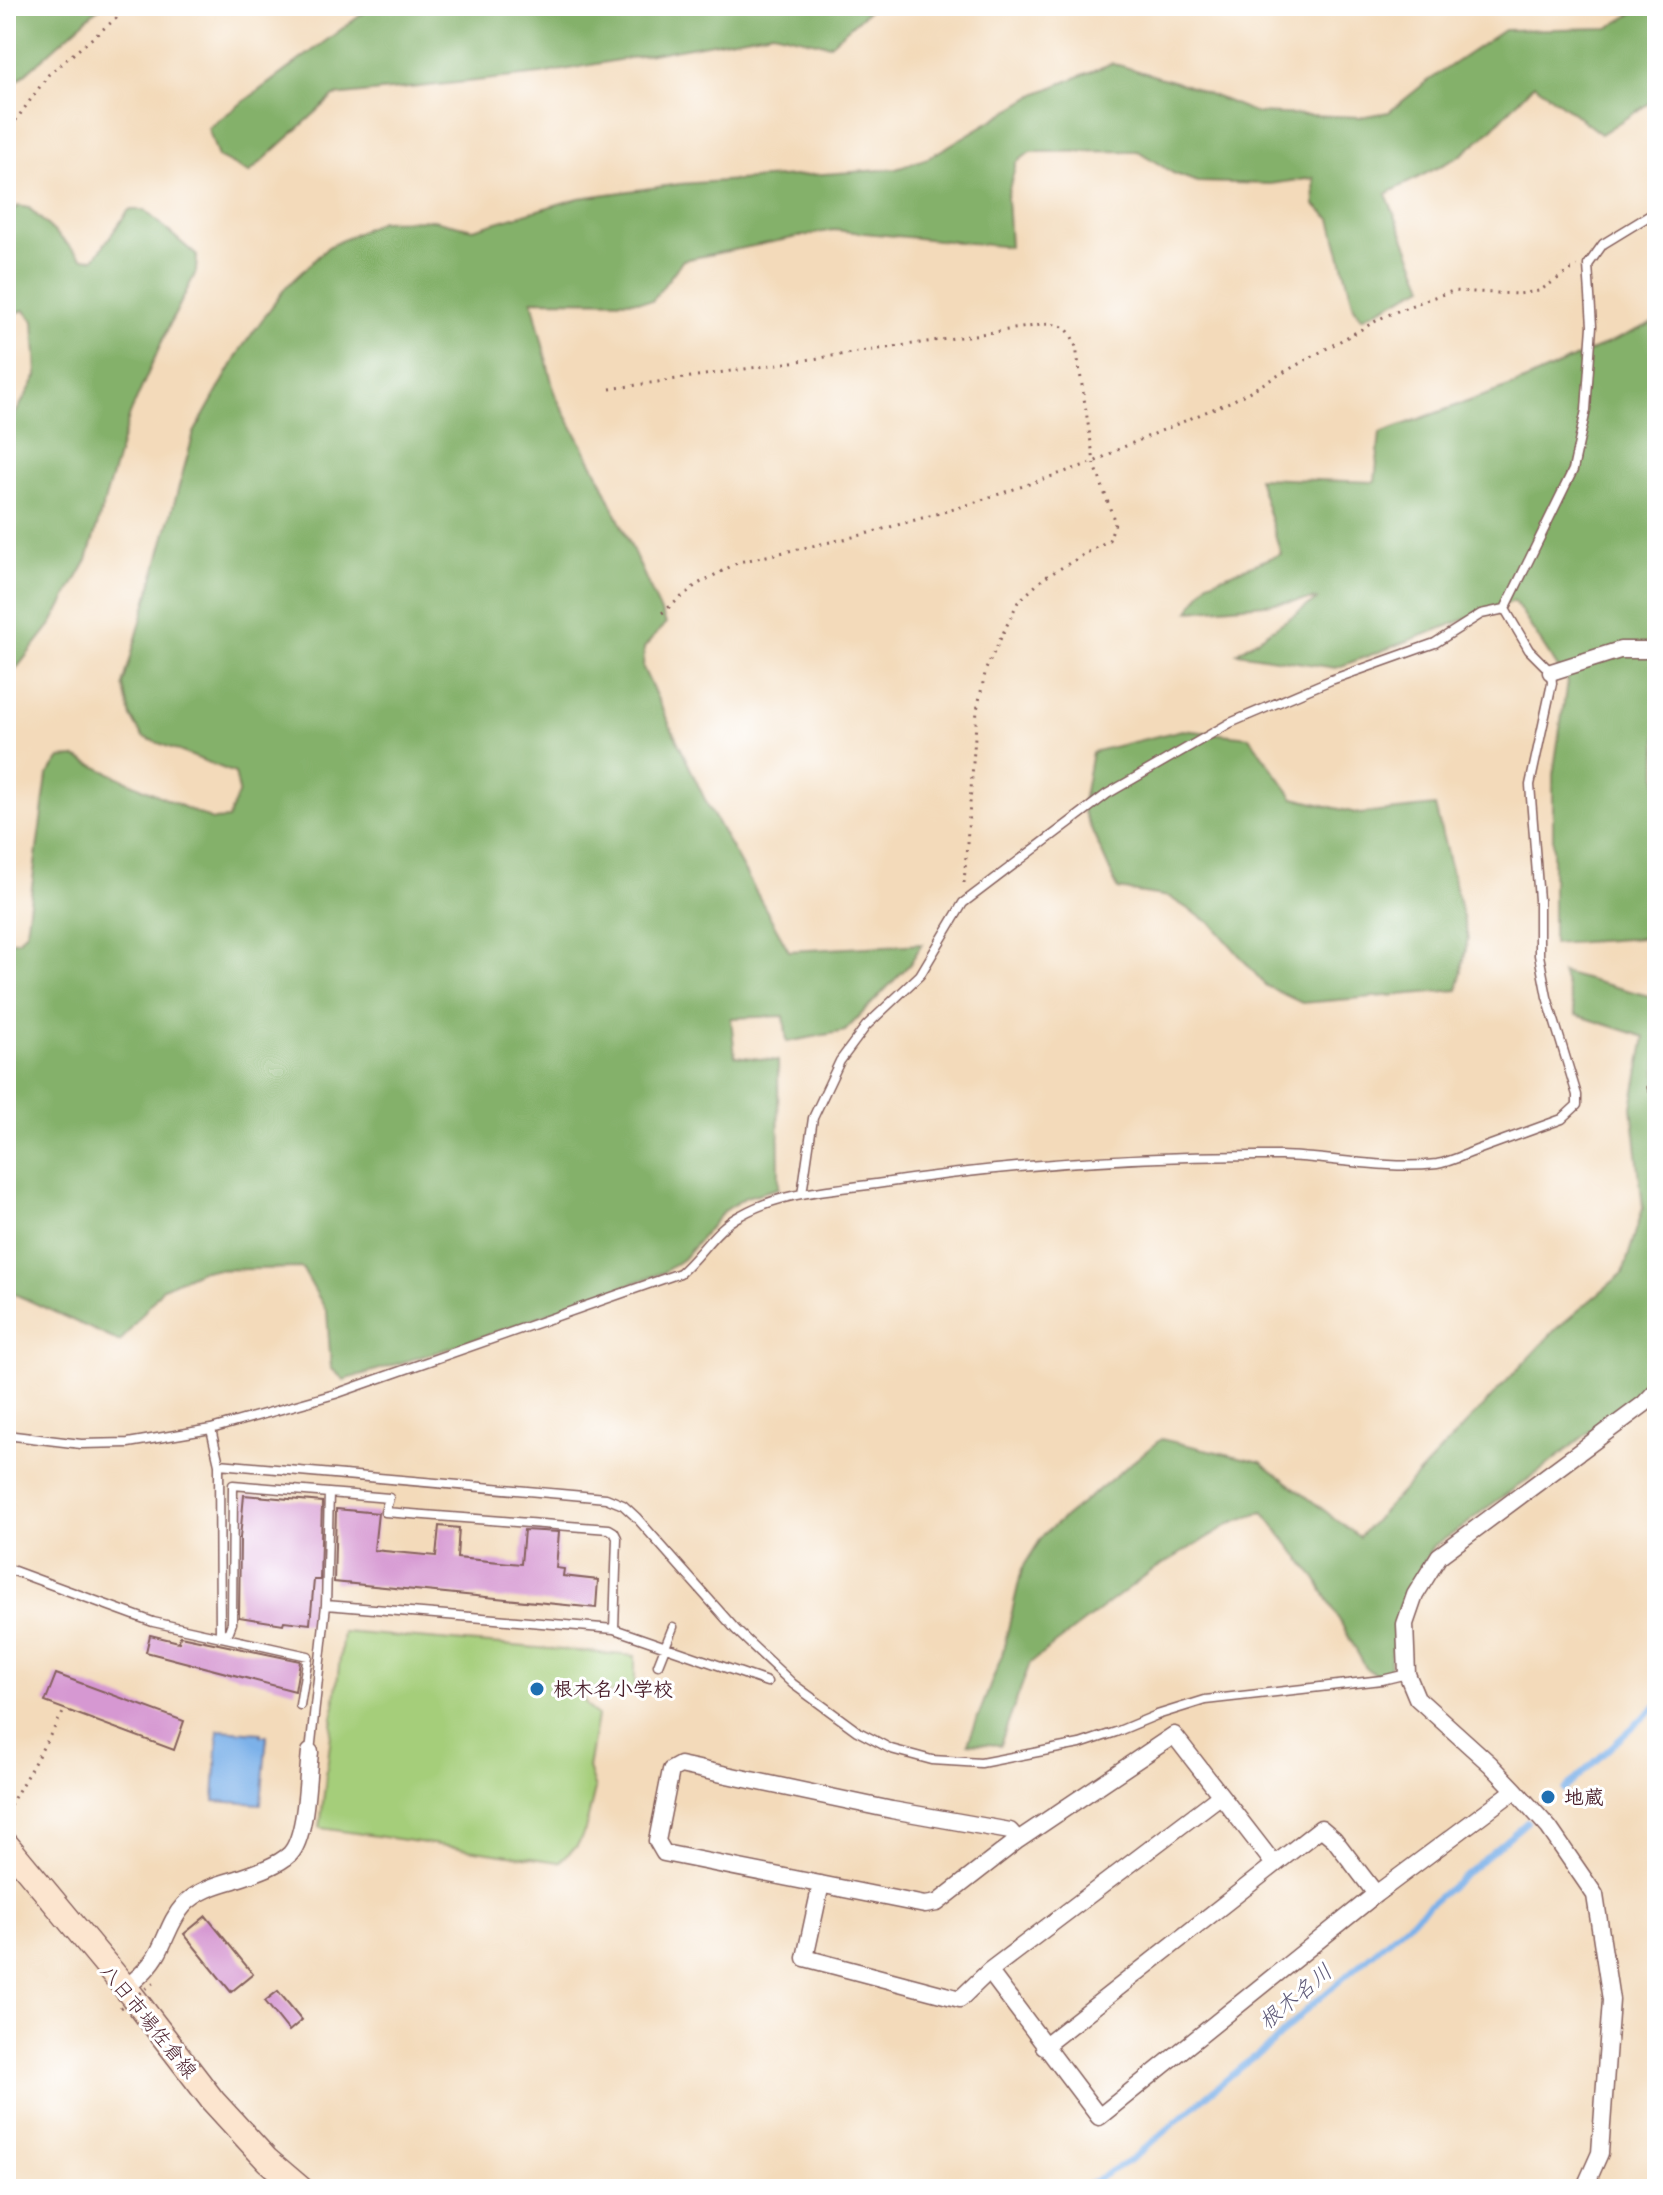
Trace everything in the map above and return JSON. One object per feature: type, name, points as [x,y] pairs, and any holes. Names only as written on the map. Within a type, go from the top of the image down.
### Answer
[{"type":"main road","name":"八日市場佐倉線","points":[[6,1844],[126,1998],[213,2101],[267,2160],[301,2189]]},
{"type":"street","points":[[1551,672],[1620,650],[1657,650]]},
{"type":"street","points":[[1584,2189],[1600,2153],[1611,2000],[1595,1895],[1549,1828],[1515,1790],[1417,1698],[1407,1674],[1405,1624],[1415,1595],[1439,1556],[1644,1404],[1657,1390]]},
{"type":"street","points":[[1018,1840],[1010,1831],[892,1810],[680,1765],[671,1770],[657,1841],[664,1853],[925,1905],[937,1903],[1018,1840],[1174,1735],[1274,1864]]},
{"type":"street","points":[[126,1998],[158,1954],[173,1920],[185,1904],[210,1887],[276,1863],[289,1855],[297,1844],[310,1752]]},
{"type":"street","points":[[989,1971],[1099,2117],[1376,1894],[1515,1790]]},
{"type":"street","points":[[821,1884],[805,1958],[960,1999],[989,1971],[1220,1796]]},
{"type":"street","points":[[1044,2046],[1321,1828],[1334,1839],[1376,1894]]},
{"type":"lane","points":[[1505,609],[1573,470],[1586,410],[1592,326],[1588,265],[1603,244],[1657,211]]},
{"type":"lane","points":[[6,1435],[81,1444],[128,1443],[211,1429],[335,1394],[680,1273],[694,1262],[718,1232],[739,1215],[802,1194],[950,1173],[1129,1160],[1278,1156],[1324,1158],[1381,1166],[1440,1164],[1562,1119],[1577,1105],[1577,1095],[1547,997],[1539,955],[1539,900],[1530,785],[1552,683],[1551,672],[1529,650],[1505,609]]},
{"type":"lane","points":[[802,1194],[813,1118],[840,1061],[866,1026],[920,975],[963,903],[1107,794],[1230,723],[1331,680],[1435,643],[1481,614],[1505,609]]},
{"type":"lane","points":[[211,1429],[219,1464],[220,1637]]},
{"type":"lane","points":[[219,1464],[606,1498],[623,1505],[662,1544],[736,1630],[793,1684],[857,1731],[891,1749],[932,1760],[981,1763],[1080,1744],[1205,1700],[1382,1680],[1407,1674]]},
{"type":"lane","points":[[220,1637],[229,1631],[232,1623],[233,1485],[389,1498],[385,1512],[614,1532],[617,1538],[614,1629]]},
{"type":"lane","points":[[310,1752],[326,1605],[329,1493]]},
{"type":"lane","points":[[6,1568],[153,1622],[308,1656],[300,1705]]},
{"type":"lane","points":[[326,1605],[614,1629],[767,1682]]},
{"type":"lane","points":[[658,1665],[673,1627]]},
{"type":"path","points":[[6,134],[49,74],[131,6]]},
{"type":"path","points":[[662,613],[696,585],[739,562],[961,507],[1094,462],[1234,400],[1400,310],[1453,291],[1518,294],[1539,291],[1573,267],[1588,265]]},
{"type":"path","points":[[610,389],[1048,324],[1059,324],[1071,333],[1076,347],[1094,462],[1115,523],[1109,540],[1044,578],[1018,602],[986,669],[977,710],[963,903]]},
{"type":"path","points":[[6,1812],[64,1711]]},
{"type":"path","points":[[126,1998],[154,1982]]},
{"type":"green space","points":[[6,6],[101,6],[6,91]]},
{"type":"green space","points":[[373,6],[874,6],[829,45],[773,32],[541,74],[334,96],[249,173],[218,157],[208,128]]},
{"type":"green space","points":[[1645,6],[1657,6],[1657,98],[1601,134],[1534,84],[1490,131],[1460,156],[1386,194],[1424,286],[1362,318],[1354,307],[1331,219],[1315,205],[1314,178],[1270,184],[1197,182],[1173,173],[1138,151],[1030,152],[1016,163],[1007,197],[1010,247],[833,230],[683,260],[652,301],[532,300],[555,395],[599,476],[666,623],[644,648],[643,668],[708,806],[789,951],[922,944],[910,964],[845,1031],[787,1042],[784,1016],[731,1018],[735,1056],[778,1061],[779,1188],[746,1197],[723,1212],[683,1259],[662,1273],[453,1347],[344,1380],[331,1368],[327,1312],[302,1268],[203,1270],[163,1288],[120,1342],[6,1290],[6,942],[19,940],[26,931],[47,776],[60,758],[75,757],[212,820],[228,819],[239,791],[235,773],[143,737],[131,717],[123,685],[194,433],[241,349],[286,287],[328,247],[381,221],[433,220],[473,229],[579,198],[680,184],[896,169],[928,158],[1038,93],[1112,63],[1189,86],[1256,113],[1360,117],[1389,112],[1425,83],[1504,30],[1608,28]]},
{"type":"green space","points":[[18,206],[29,208],[82,258],[94,259],[129,210],[144,210],[197,256],[196,272],[130,414],[87,560],[52,623],[6,682],[6,430],[37,376],[34,321],[24,310],[6,317],[6,218]]},
{"type":"green space","points":[[1657,321],[1657,937],[1553,944],[1553,775],[1567,682],[1514,601],[1336,668],[1237,653],[1318,599],[1189,611],[1208,582],[1281,554],[1258,478],[1375,482],[1380,433],[1517,384]]},
{"type":"green space","points":[[1182,730],[1249,737],[1294,798],[1360,814],[1435,806],[1468,938],[1458,990],[1302,1003],[1266,986],[1212,924],[1169,897],[1118,889],[1082,808],[1092,752]]},
{"type":"green space","points":[[1562,973],[1657,998],[1657,1378],[1540,1471],[1433,1546],[1401,1604],[1389,1669],[1376,1675],[1366,1668],[1317,1580],[1263,1512],[1230,1524],[1150,1572],[1030,1663],[1000,1745],[968,1743],[1002,1655],[1022,1569],[1044,1534],[1161,1439],[1261,1462],[1359,1537],[1556,1329],[1623,1273],[1643,1208],[1632,1107],[1645,1037],[1576,1015]]},
{"type":"green space","points":[[343,1632],[635,1656],[635,1694],[589,1691],[583,1697],[597,1716],[588,1768],[595,1789],[585,1830],[577,1846],[559,1862],[320,1828]]},
{"type":"water","points":[[218,1730],[267,1736],[261,1804],[214,1801]]},
{"type":"building","points":[[244,1495],[322,1502],[320,1580],[314,1580],[310,1624],[284,1621],[283,1624],[239,1617]]},
{"type":"building","points":[[336,1509],[378,1513],[374,1550],[436,1556],[439,1526],[459,1528],[457,1558],[521,1564],[524,1530],[559,1532],[556,1568],[564,1569],[563,1576],[598,1580],[596,1608],[334,1582]]},
{"type":"building","points":[[150,1635],[179,1642],[180,1636],[300,1661],[295,1691],[146,1652]]},
{"type":"building","points":[[56,1674],[184,1721],[174,1750],[45,1702]]},
{"type":"building","points":[[206,1916],[253,1974],[231,1992],[184,1934]]},
{"type":"building","points":[[278,1991],[302,2020],[289,2031],[265,2001]]},
{"type":"waterway","name":"根木名川","points":[[1564,1790],[1657,1705]]},
{"type":"waterway","name":"根木名川","points":[[1081,2189],[1132,2159],[1271,2045],[1307,2009],[1527,1822]]},
{"type":"place","name":"根木名小学校","points":[[537,1689]]},
{"type":"place","name":"地蔵","points":[[1548,1797]]}]
